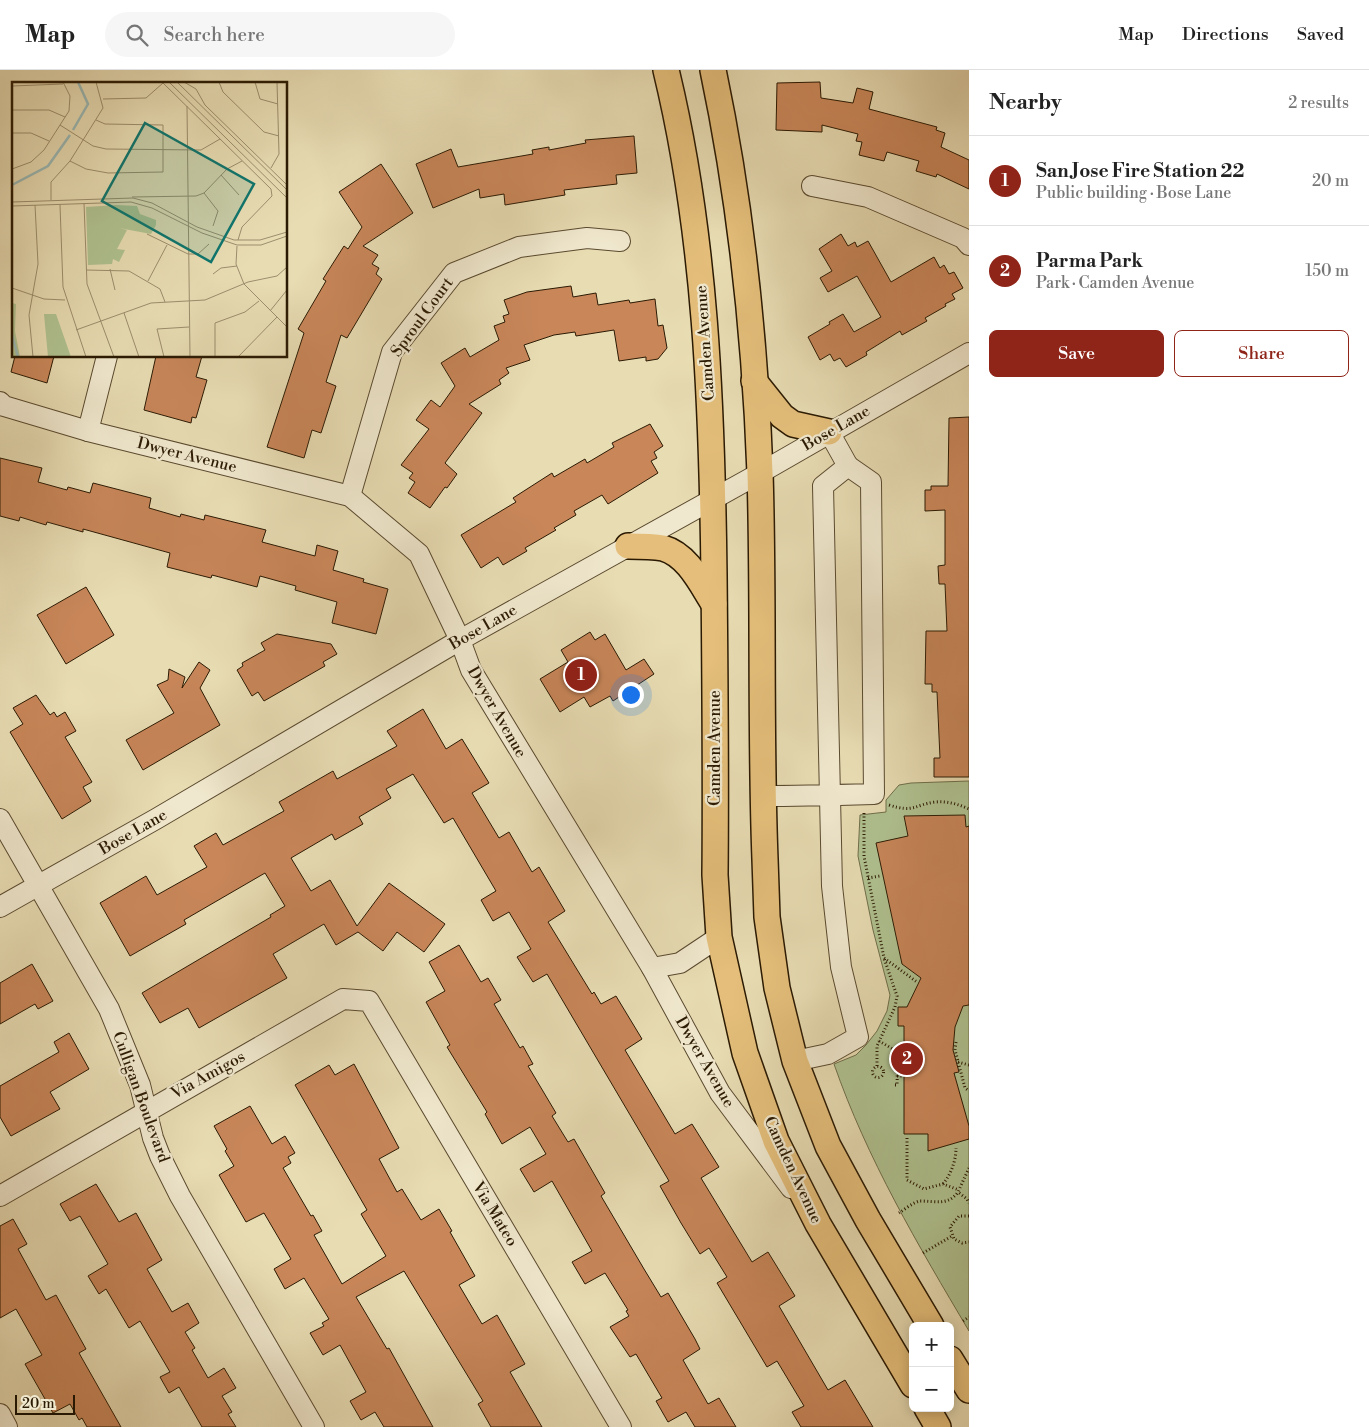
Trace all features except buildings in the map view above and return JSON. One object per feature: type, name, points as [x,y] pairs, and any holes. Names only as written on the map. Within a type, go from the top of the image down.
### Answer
[{"type":"main road","name":"Camden Avenue","points":[[666,70],[683,149],[700,280],[710,388],[713,498],[715,875],[720,937],[745,1053],[776,1141],[818,1224],[909,1378]]},
{"type":"main road","points":[[713,70],[736,192],[749,307],[760,473],[762,796],[767,917],[777,988],[795,1061],[828,1146],[868,1220],[929,1322]]},
{"type":"main road","points":[[754,382],[782,416],[793,424],[830,432]]},
{"type":"main road","points":[[628,546],[662,548],[677,554],[688,565],[714,604]]},
{"type":"main road","points":[[954,1366],[969,1390]]},
{"type":"main road","points":[[929,1412],[938,1427]]},
{"type":"street","points":[[812,186],[868,197],[964,238],[969,245]]},
{"type":"street","name":"Sproul Court","points":[[350,496],[392,352],[454,273],[519,247],[587,238],[620,241]]},
{"type":"street","name":"Bose Lane","points":[[0,907],[460,640],[760,473],[969,353]]},
{"type":"street","points":[[88,431],[106,358]]},
{"type":"street","name":"Dwyer Avenue","points":[[0,402],[4,406],[88,431],[350,496],[419,554],[476,678],[652,968],[720,1094],[818,1224]]},
{"type":"street","points":[[762,796],[869,794],[871,482],[848,466],[830,432]]},
{"type":"street","points":[[795,1061],[828,1054],[858,1037],[841,967],[832,886],[823,486],[848,466]]},
{"type":"street","name":"Culligan Boulevard","points":[[0,818],[108,1009],[134,1068],[160,1156],[180,1196],[314,1427]]},
{"type":"street","points":[[652,968],[680,963],[720,937]]},
{"type":"street","name":"Via Amigos","points":[[0,1196],[343,999],[369,1001]]},
{"type":"street","name":"Via Mateo","points":[[369,1001],[621,1427]]},
{"type":"street","points":[[0,1414],[7,1427]]},
{"type":"path","points":[[877,1066],[876,1046],[895,1007],[897,996],[884,958],[864,856],[869,794],[890,806],[913,810],[934,802],[954,803],[969,809]]},
{"type":"path","points":[[868,878],[880,876]]},
{"type":"path","points":[[884,958],[916,982]]},
{"type":"path","points":[[879,1040],[898,1052],[897,1085],[894,1084]]},
{"type":"path","points":[[956,1042],[955,1050],[958,1062],[965,1088],[969,1091]]},
{"type":"path","points":[[958,1062],[969,1065]]},
{"type":"path","points":[[897,1076],[904,1076]]},
{"type":"path","points":[[907,1138],[907,1180],[924,1190],[943,1184],[951,1172],[956,1158],[956,1148]]},
{"type":"path","points":[[899,1213],[919,1201],[938,1203],[948,1200],[958,1191],[969,1168]]},
{"type":"path","points":[[943,1184],[958,1191],[969,1204]]},
{"type":"path","points":[[969,1211],[969,1216],[955,1218],[950,1227],[952,1236],[958,1242],[969,1242]]},
{"type":"path","points":[[923,1253],[952,1236]]},
{"type":"path","points":[[963,1321],[969,1317]]},
{"type":"green space","points":[[969,781],[969,1331],[913,1234],[878,1168],[847,1099],[834,1064],[856,1055],[866,1045],[877,1031],[887,1011],[890,995],[873,930],[858,856],[860,815],[886,812],[886,800],[899,785]]},
{"type":"place","name":"San Jose Fire Station 22","points":[[581,675]]},
{"type":"place","name":"Parma Park","points":[[907,1059]]}]
